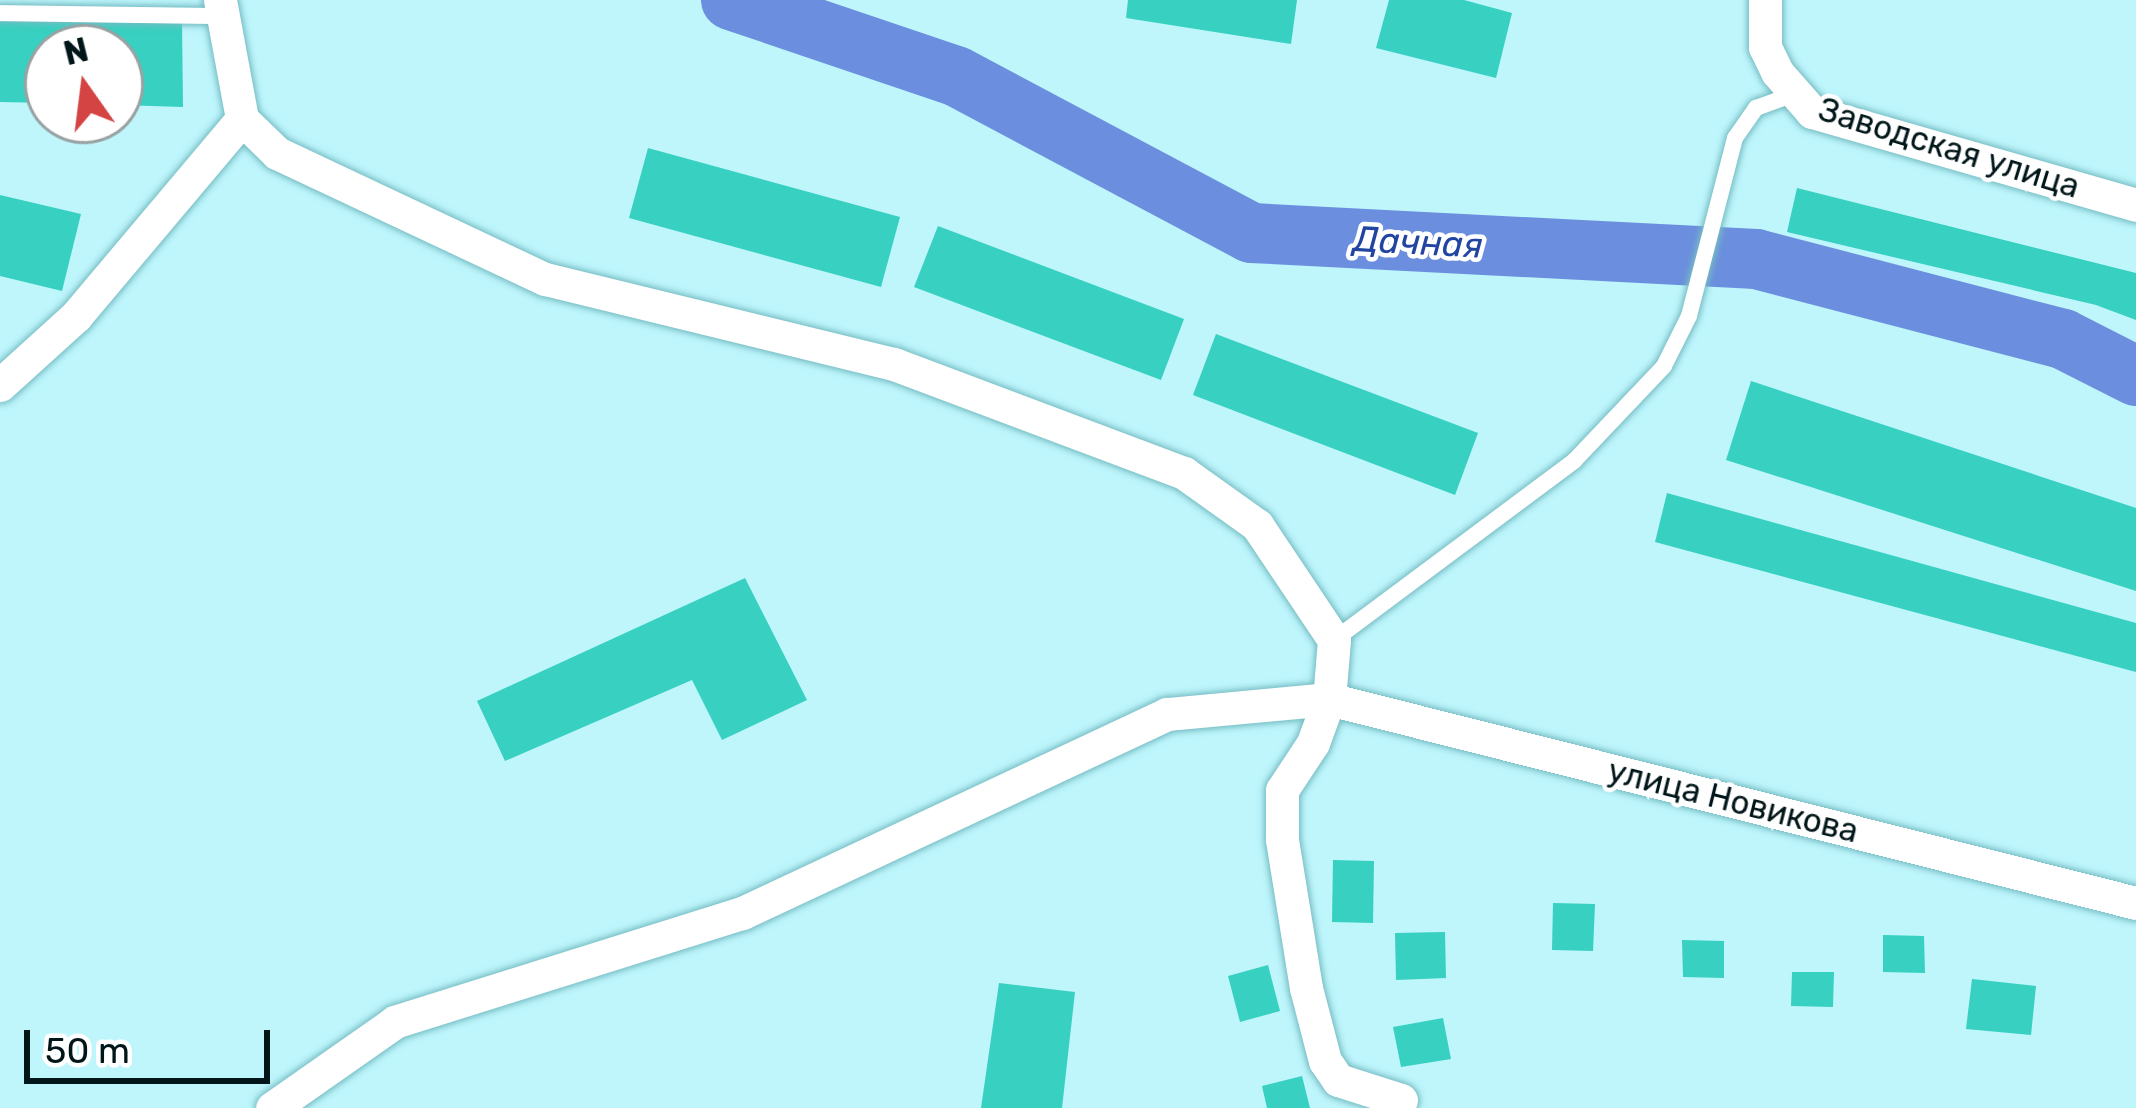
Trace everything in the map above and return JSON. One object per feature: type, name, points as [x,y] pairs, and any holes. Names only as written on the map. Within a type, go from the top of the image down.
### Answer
[{"type":"street","name":"Заводская улица","points":[[1766,0],[1765,47],[1794,94],[1813,112],[2136,205]]},
{"type":"street","points":[[222,8],[242,119],[277,153],[545,279],[894,364],[1184,473],[1257,525],[1334,640],[1329,699],[1313,743],[1282,790],[1282,839],[1306,988],[1325,1061],[1339,1080],[1401,1100]]},
{"type":"street","points":[[0,385],[76,316],[242,119]]},
{"type":"street","name":"улица Новикова","points":[[272,1108],[395,1022],[742,913],[1167,714],[1329,699],[2136,903]]},
{"type":"lane","points":[[0,13],[222,8]]},
{"type":"lane","points":[[1334,640],[1574,461],[1664,366],[1689,316],[1735,138],[1756,108],[1794,94]]},
{"type":"building","points":[[1128,0],[1297,0],[1291,44],[1126,18]]},
{"type":"building","points":[[1389,0],[1464,0],[1512,13],[1496,78],[1376,48]]},
{"type":"building","points":[[0,20],[182,22],[183,107],[144,106],[144,24],[24,24],[24,102],[0,102]]},
{"type":"building","points":[[648,148],[900,217],[881,287],[629,218]]},
{"type":"building","points":[[1797,188],[2136,273],[2136,320],[2096,305],[1787,232]]},
{"type":"building","points":[[0,195],[81,214],[62,291],[0,276]]},
{"type":"building","points":[[938,226],[1184,319],[1161,380],[914,287]]},
{"type":"building","points":[[1216,334],[1478,433],[1455,495],[1193,395]]},
{"type":"building","points":[[1751,381],[2136,508],[2136,591],[1726,460]]},
{"type":"building","points":[[1667,493],[2136,623],[2136,672],[1655,542]]},
{"type":"building","points":[[745,578],[807,700],[722,740],[692,680],[505,761],[477,701]]},
{"type":"building","points":[[1333,860],[1374,861],[1373,923],[1332,922]]},
{"type":"building","points":[[1553,903],[1595,904],[1593,951],[1552,950]]},
{"type":"building","points":[[1445,932],[1446,978],[1396,980],[1395,933]]},
{"type":"building","points":[[1883,935],[1924,936],[1925,973],[1883,972]]},
{"type":"building","points":[[1682,940],[1724,941],[1724,978],[1683,977]]},
{"type":"building","points":[[1268,965],[1280,1011],[1240,1022],[1228,976]]},
{"type":"building","points":[[1792,972],[1834,972],[1833,1007],[1791,1006]]},
{"type":"building","points":[[1972,979],[2036,986],[2031,1035],[1966,1029]]},
{"type":"building","points":[[999,983],[1075,992],[1062,1108],[981,1108]]},
{"type":"building","points":[[1443,1018],[1451,1059],[1401,1067],[1393,1027]]},
{"type":"building","points":[[1302,1076],[1310,1108],[1267,1108],[1262,1086]]},
{"type":"waterway","name":"Дачная","points":[[731,0],[956,76],[1251,233],[1756,259],[2063,339],[2136,376]]}]
